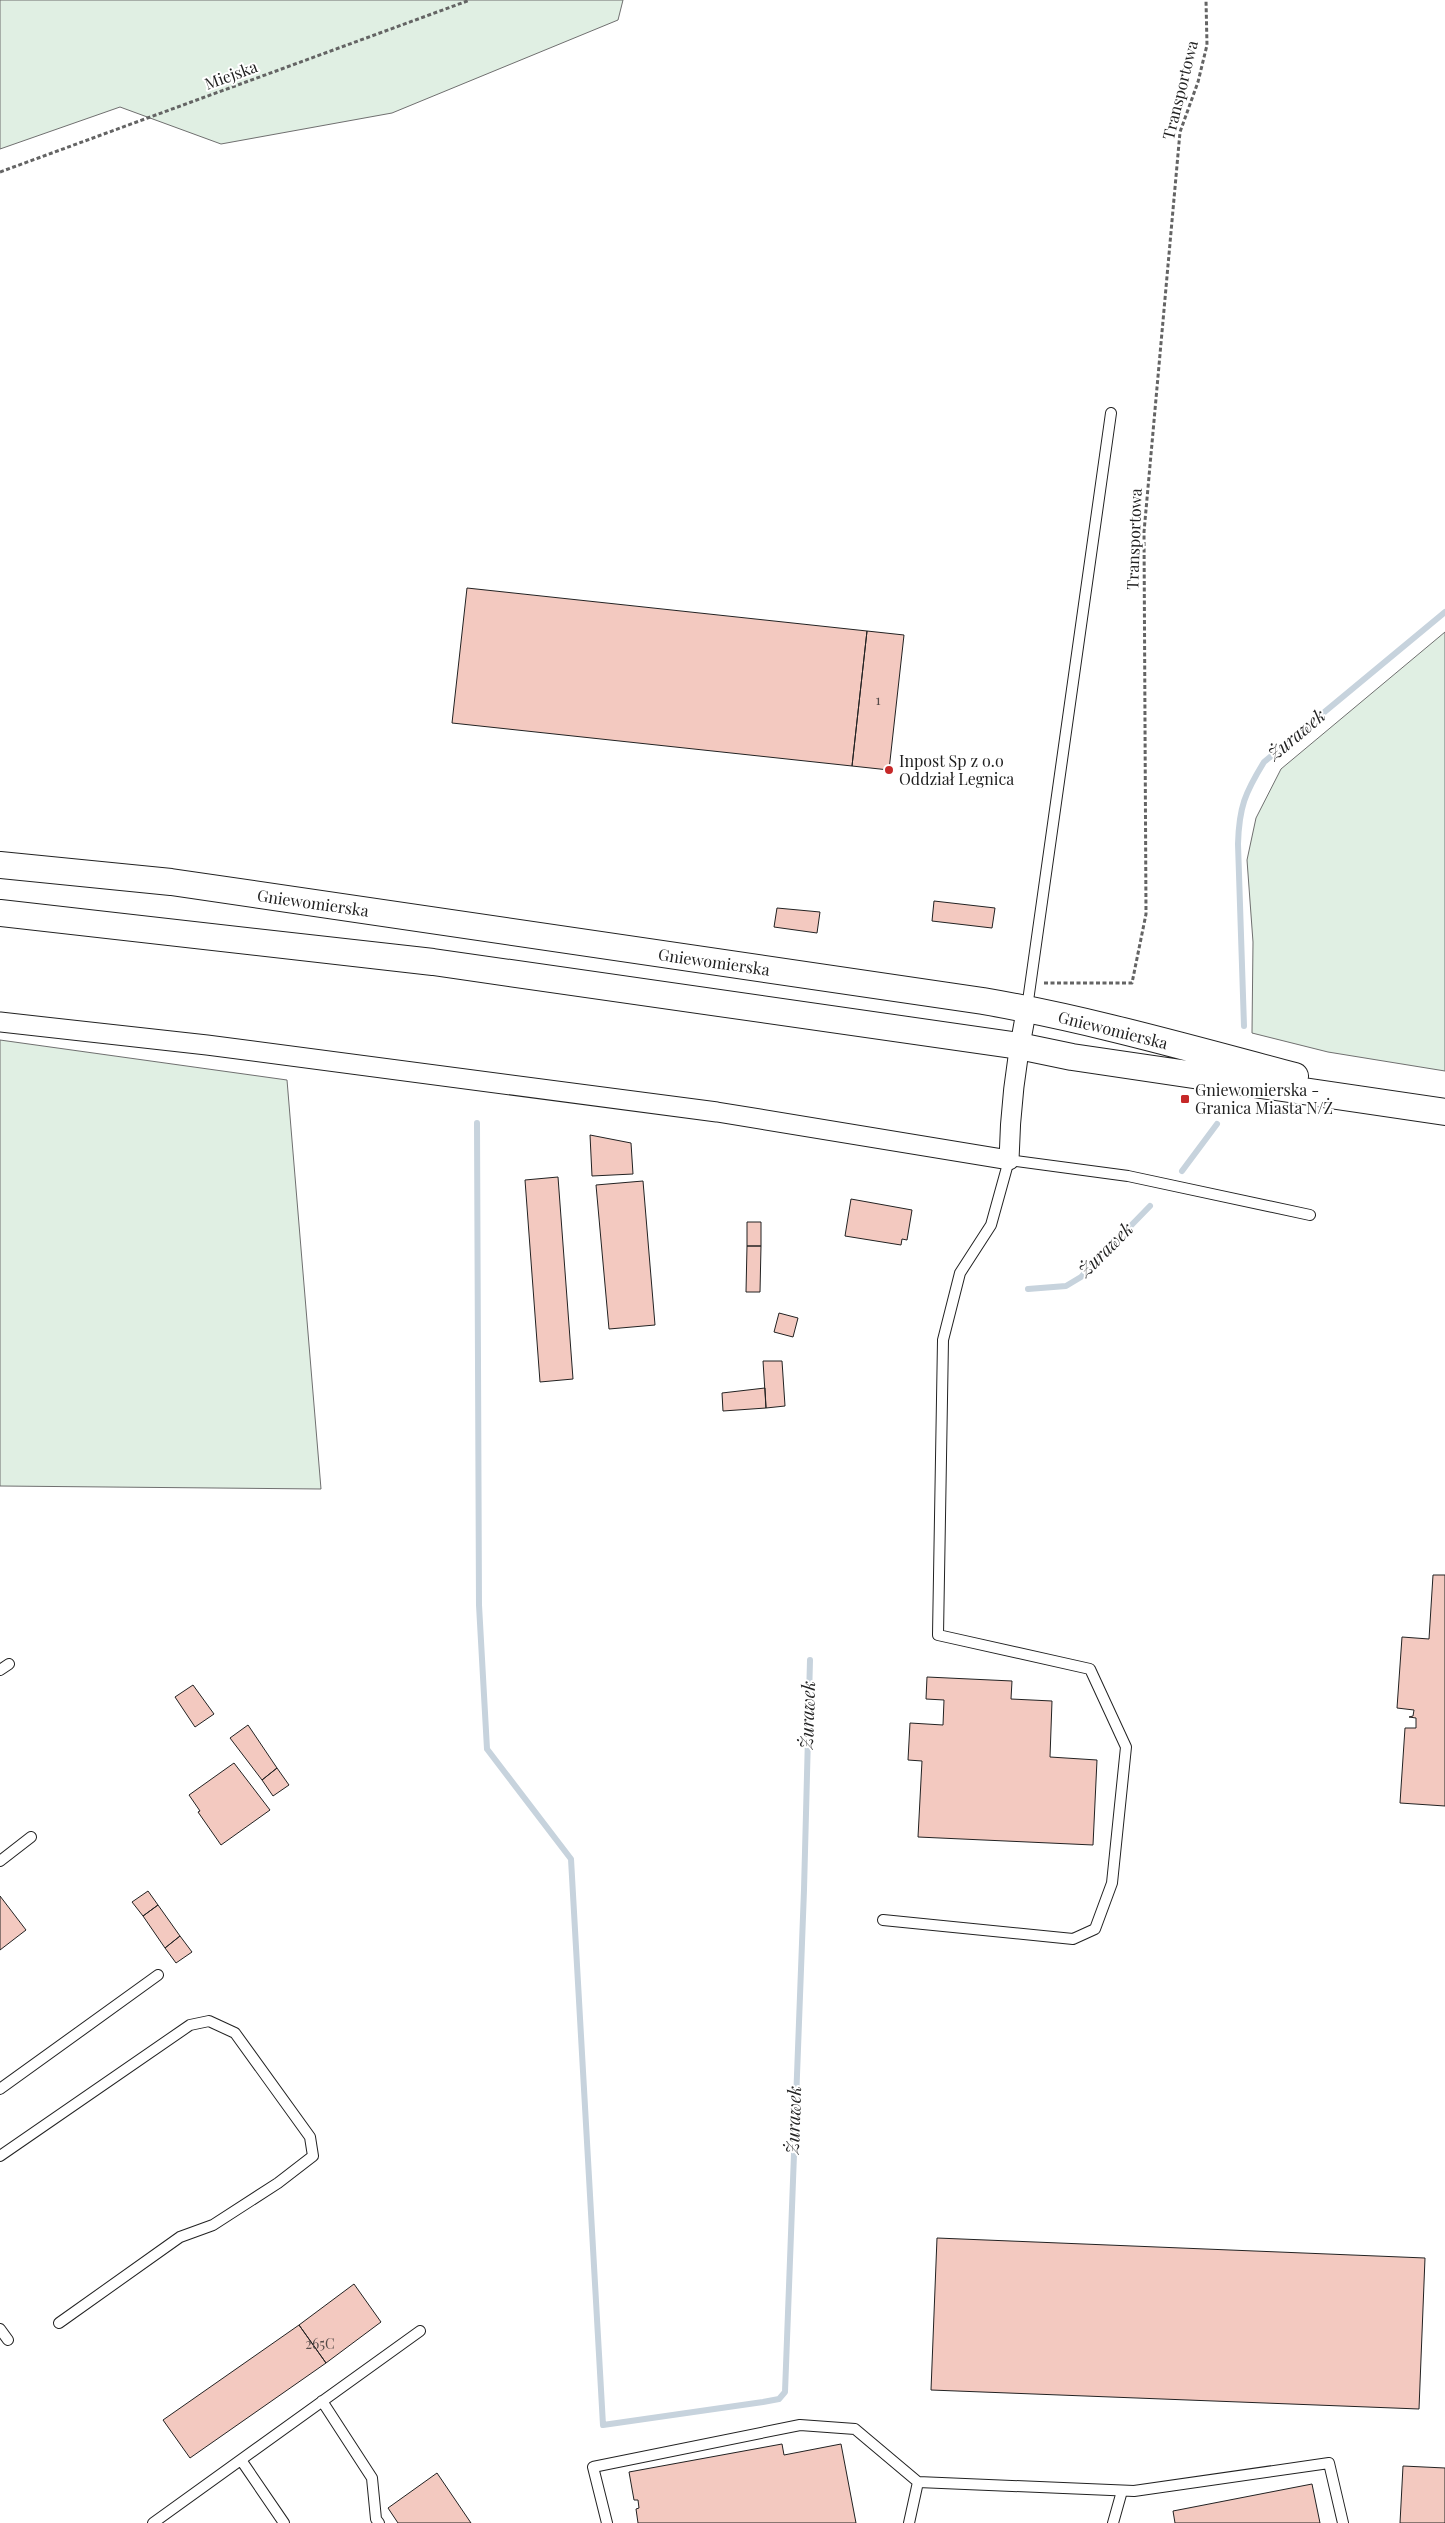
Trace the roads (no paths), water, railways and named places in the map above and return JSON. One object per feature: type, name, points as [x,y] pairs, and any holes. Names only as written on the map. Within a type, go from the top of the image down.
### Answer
[{"type":"street","name":"Gniewomierska","points":[[0,865],[181,884],[1027,1008],[1419,1108]]},
{"type":"street","name":"Gniewomierska","points":[[0,913],[433,962],[1019,1046],[1072,1057],[1445,1112]]},
{"type":"street","points":[[0,1022],[207,1044],[717,1112],[1009,1160],[1010,1110],[1019,1046],[1027,1008]]},
{"type":"lane","points":[[1027,1008],[1110,413]]},
{"type":"lane","points":[[883,1920],[1073,1939],[1095,1929],[1112,1883],[1126,1747],[1090,1669],[938,1636],[943,1340],[960,1273],[991,1225],[1009,1160],[1128,1176],[1310,1215]]},
{"type":"lane","points":[[0,1861],[31,1837]]},
{"type":"lane","points":[[0,2089],[158,1975]]},
{"type":"lane","points":[[0,2156],[190,2025],[209,2021],[235,2033],[310,2137],[313,2156],[278,2183],[213,2225],[180,2237],[59,2323]]},
{"type":"lane","points":[[0,2329],[8,2340]]},
{"type":"lane","points":[[154,2523],[420,2331]]},
{"type":"lane","points":[[322,2401],[372,2478],[376,2518],[379,2523]]},
{"type":"lane","points":[[607,2523],[593,2466],[800,2425],[855,2429],[918,2482],[1134,2491],[1329,2463],[1343,2523]]},
{"type":"lane","points":[[240,2460],[284,2523]]},
{"type":"lane","points":[[909,2523],[918,2482]]},
{"type":"lane","points":[[1113,2523],[1122,2490]]},
{"type":"waterway","name":"Żurawek","points":[[1244,1026],[1238,844],[1244,801],[1252,783],[1264,762],[1445,612]]},
{"type":"waterway","points":[[477,1123],[479,1605],[487,1749],[571,1859],[603,2425],[763,2402],[779,2399],[785,2392],[804,1890],[810,1660]]},
{"type":"waterway","name":"Żurawek","points":[[1182,1171],[1217,1124]]},
{"type":"waterway","name":"Żurawek","points":[[1028,1289],[1066,1286],[1081,1277],[1150,1206]]},
{"type":"place","name":"Inpost Sp z o.o Oddział Legnica","points":[[889,770]]},
{"type":"place","name":"Gniewomierska - Granica Miasta N/Ż","points":[[1185,1099]]}]
